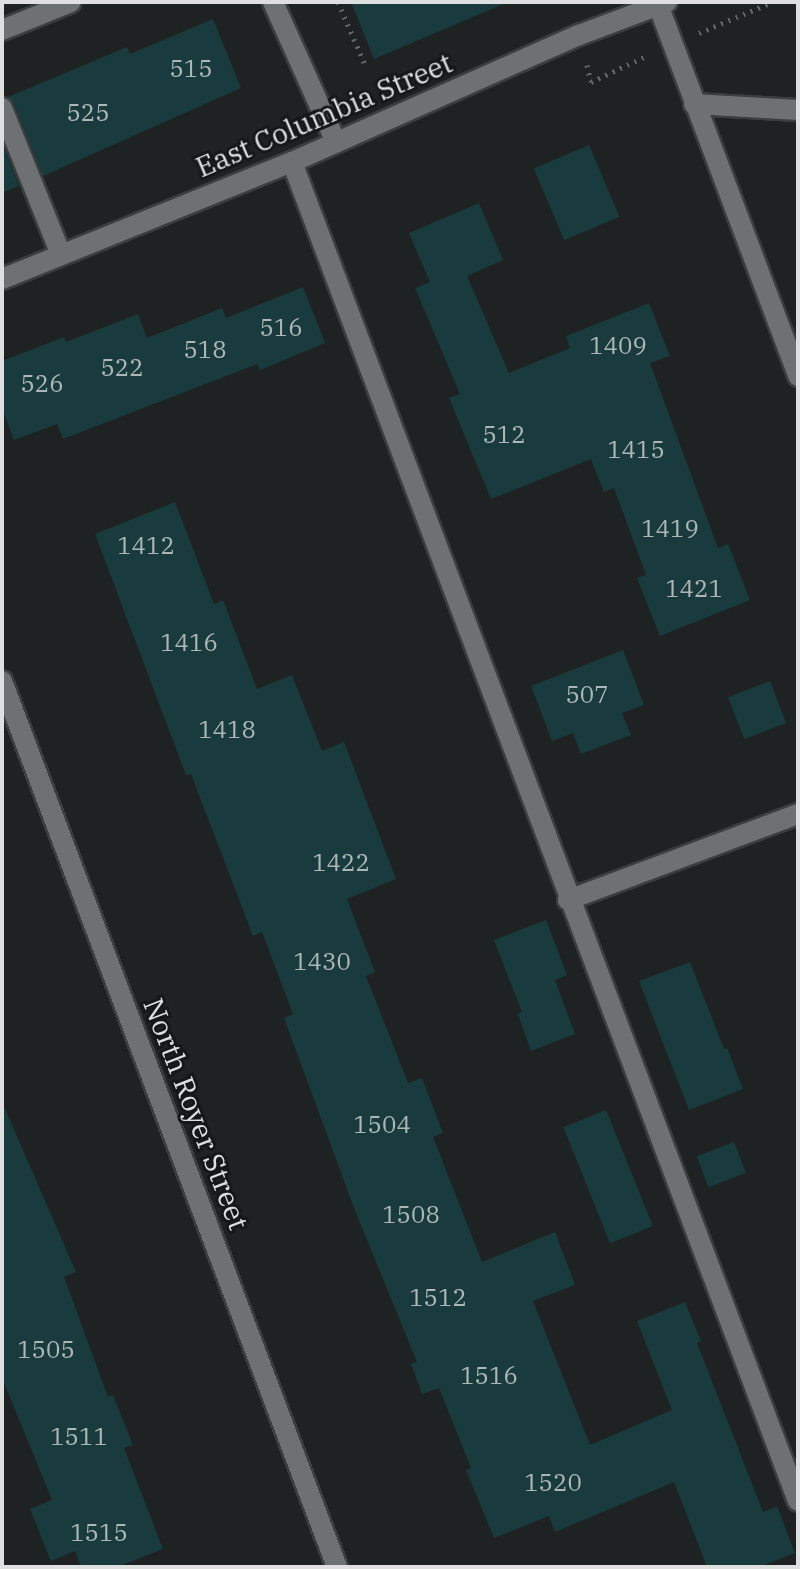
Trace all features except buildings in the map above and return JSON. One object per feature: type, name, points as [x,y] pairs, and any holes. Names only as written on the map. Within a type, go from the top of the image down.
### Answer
[{"type":"street","points":[[2,30],[71,2]]},
{"type":"street","points":[[273,2],[336,142]]},
{"type":"street","points":[[660,3],[694,104],[798,376]]},
{"type":"street","name":"East Columbia Street","points":[[2,279],[292,162],[579,35],[660,3]]},
{"type":"street","points":[[694,104],[798,110]]},
{"type":"street","points":[[2,108],[61,255]]},
{"type":"street","points":[[292,162],[568,900],[798,1501]]},
{"type":"street","name":"North Royer Street","points":[[2,681],[337,1567]]},
{"type":"street","points":[[568,900],[798,814]]},
{"type":"path","points":[[338,2],[366,67]]},
{"type":"path","points":[[748,12],[772,2]]}]
